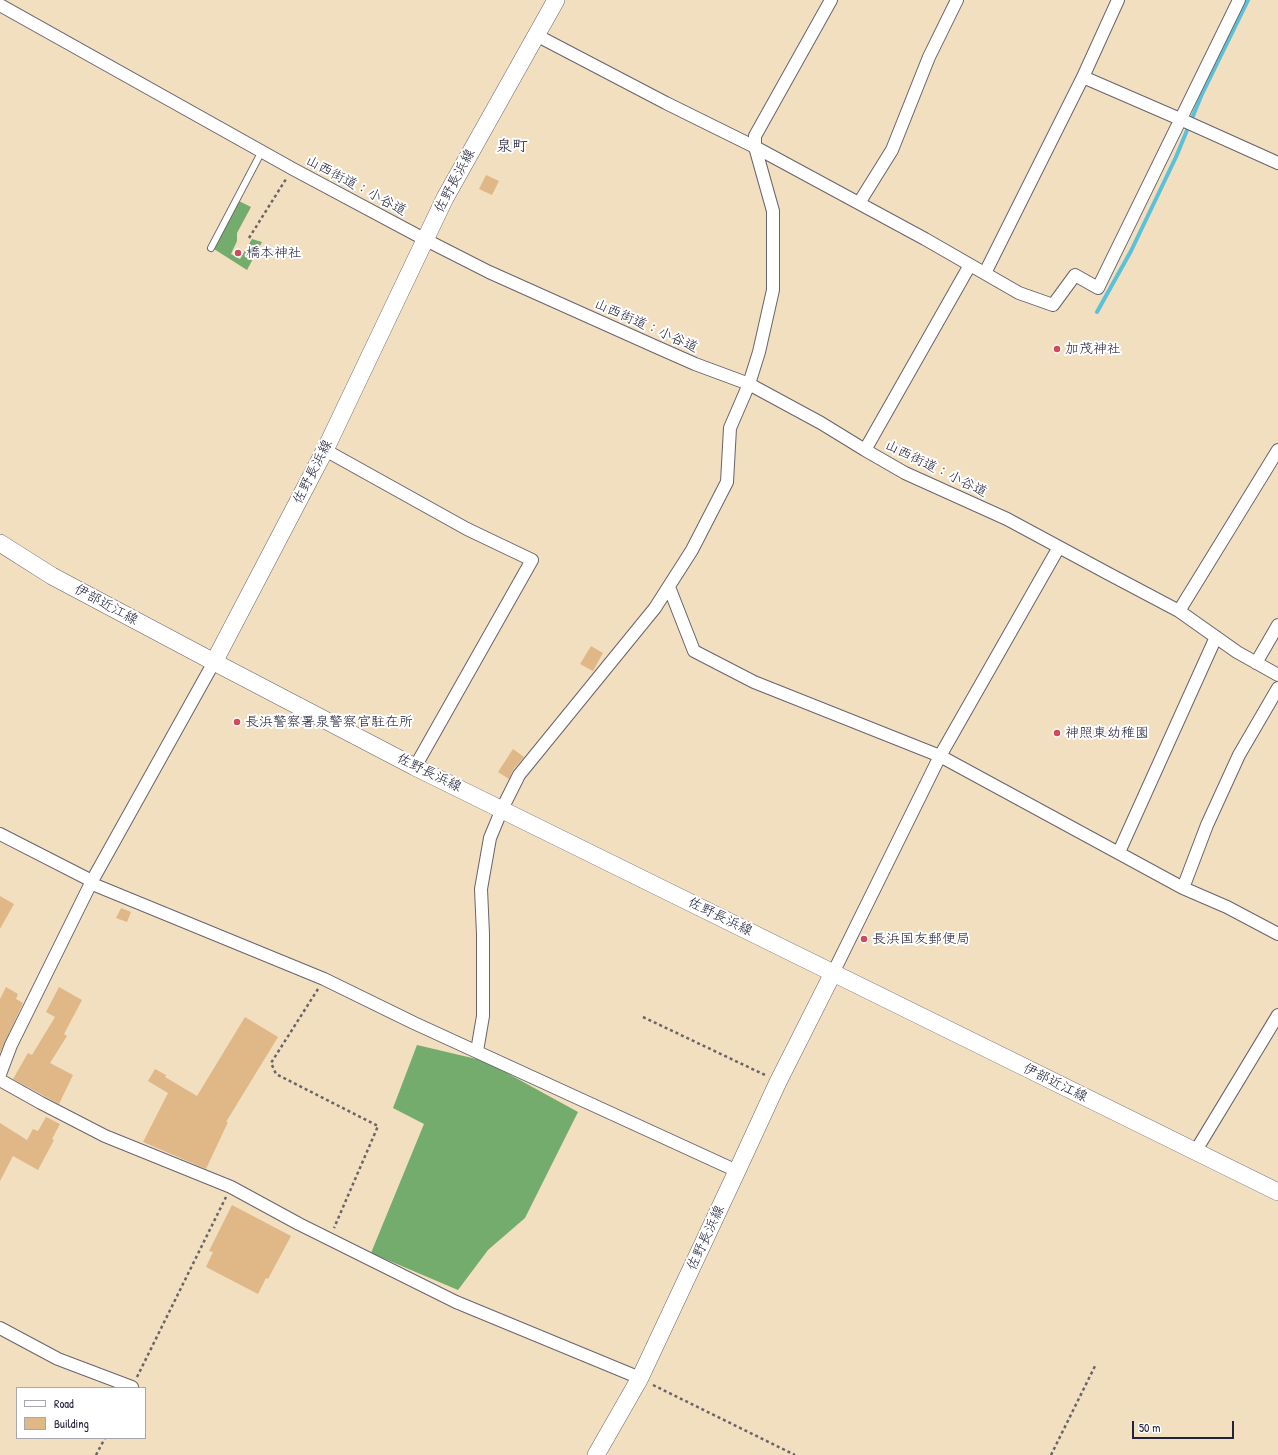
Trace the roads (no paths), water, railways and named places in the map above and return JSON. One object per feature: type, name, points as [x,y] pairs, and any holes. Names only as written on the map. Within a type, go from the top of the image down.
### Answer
[{"type":"main road","name":"佐野長浜線","points":[[556,0],[445,198],[325,450],[214,662],[415,767],[833,973],[778,1082],[738,1171],[640,1378],[596,1455]]},
{"type":"main road","name":"伊部近江線","points":[[0,543],[52,576],[214,662]]},
{"type":"main road","name":"伊部近江線","points":[[833,973],[1278,1192]]},
{"type":"street","points":[[477,1051],[483,1016],[483,934],[481,889],[490,838],[502,809],[519,775],[655,608],[692,550],[727,482],[730,428],[749,384],[759,352],[773,290],[773,211],[755,147],[755,136],[831,0]]},
{"type":"street","points":[[859,203],[892,150],[929,57],[956,0]]},
{"type":"street","points":[[985,273],[1082,77],[1118,0]]},
{"type":"street","points":[[536,35],[666,104],[755,147],[859,203],[1019,293],[1053,305],[1075,275],[1098,288],[1239,0]]},
{"type":"street","name":"山西街道：小谷道","points":[[0,5],[262,152],[426,240],[489,272],[645,342],[695,364],[749,384],[821,423],[906,473],[1008,519],[1179,610],[1237,652],[1278,675]]},
{"type":"street","points":[[1082,77],[1278,163]]},
{"type":"street","points":[[865,450],[970,265]]},
{"type":"street","points":[[325,450],[467,529],[532,560],[415,767]]},
{"type":"street","points":[[1179,610],[1278,450]]},
{"type":"street","points":[[833,973],[940,756],[1060,547]]},
{"type":"street","points":[[669,587],[694,651],[754,682],[940,756],[1183,888],[1278,934]]},
{"type":"street","points":[[1256,663],[1278,625]]},
{"type":"street","points":[[1119,852],[1216,636]]},
{"type":"street","points":[[0,1074],[11,1045],[91,882],[214,662]]},
{"type":"street","points":[[1183,888],[1207,825],[1239,755],[1278,688]]},
{"type":"street","points":[[0,834],[91,882],[324,979],[738,1171]]},
{"type":"street","points":[[1195,1152],[1278,1015]]},
{"type":"street","points":[[0,1080],[105,1136],[231,1187],[329,1239],[456,1302],[640,1378]]},
{"type":"street","points":[[0,1328],[58,1359],[132,1387]]},
{"type":"lane","points":[[211,248],[262,152]]},
{"type":"waterway","points":[[1097,312],[1131,251],[1176,157],[1202,94],[1248,0]]},
{"type":"place","name":"橋本神社","points":[[238,253]]},
{"type":"place","name":"加茂神社","points":[[1057,349]]},
{"type":"place","name":"長浜警察署泉警察官駐在所","points":[[237,722]]},
{"type":"place","name":"神照東幼稚園","points":[[1057,733]]},
{"type":"place","name":"長浜国友郵便局","points":[[864,939]]},
{"type":"district","name":"泉町","points":[[512,147]]}]
